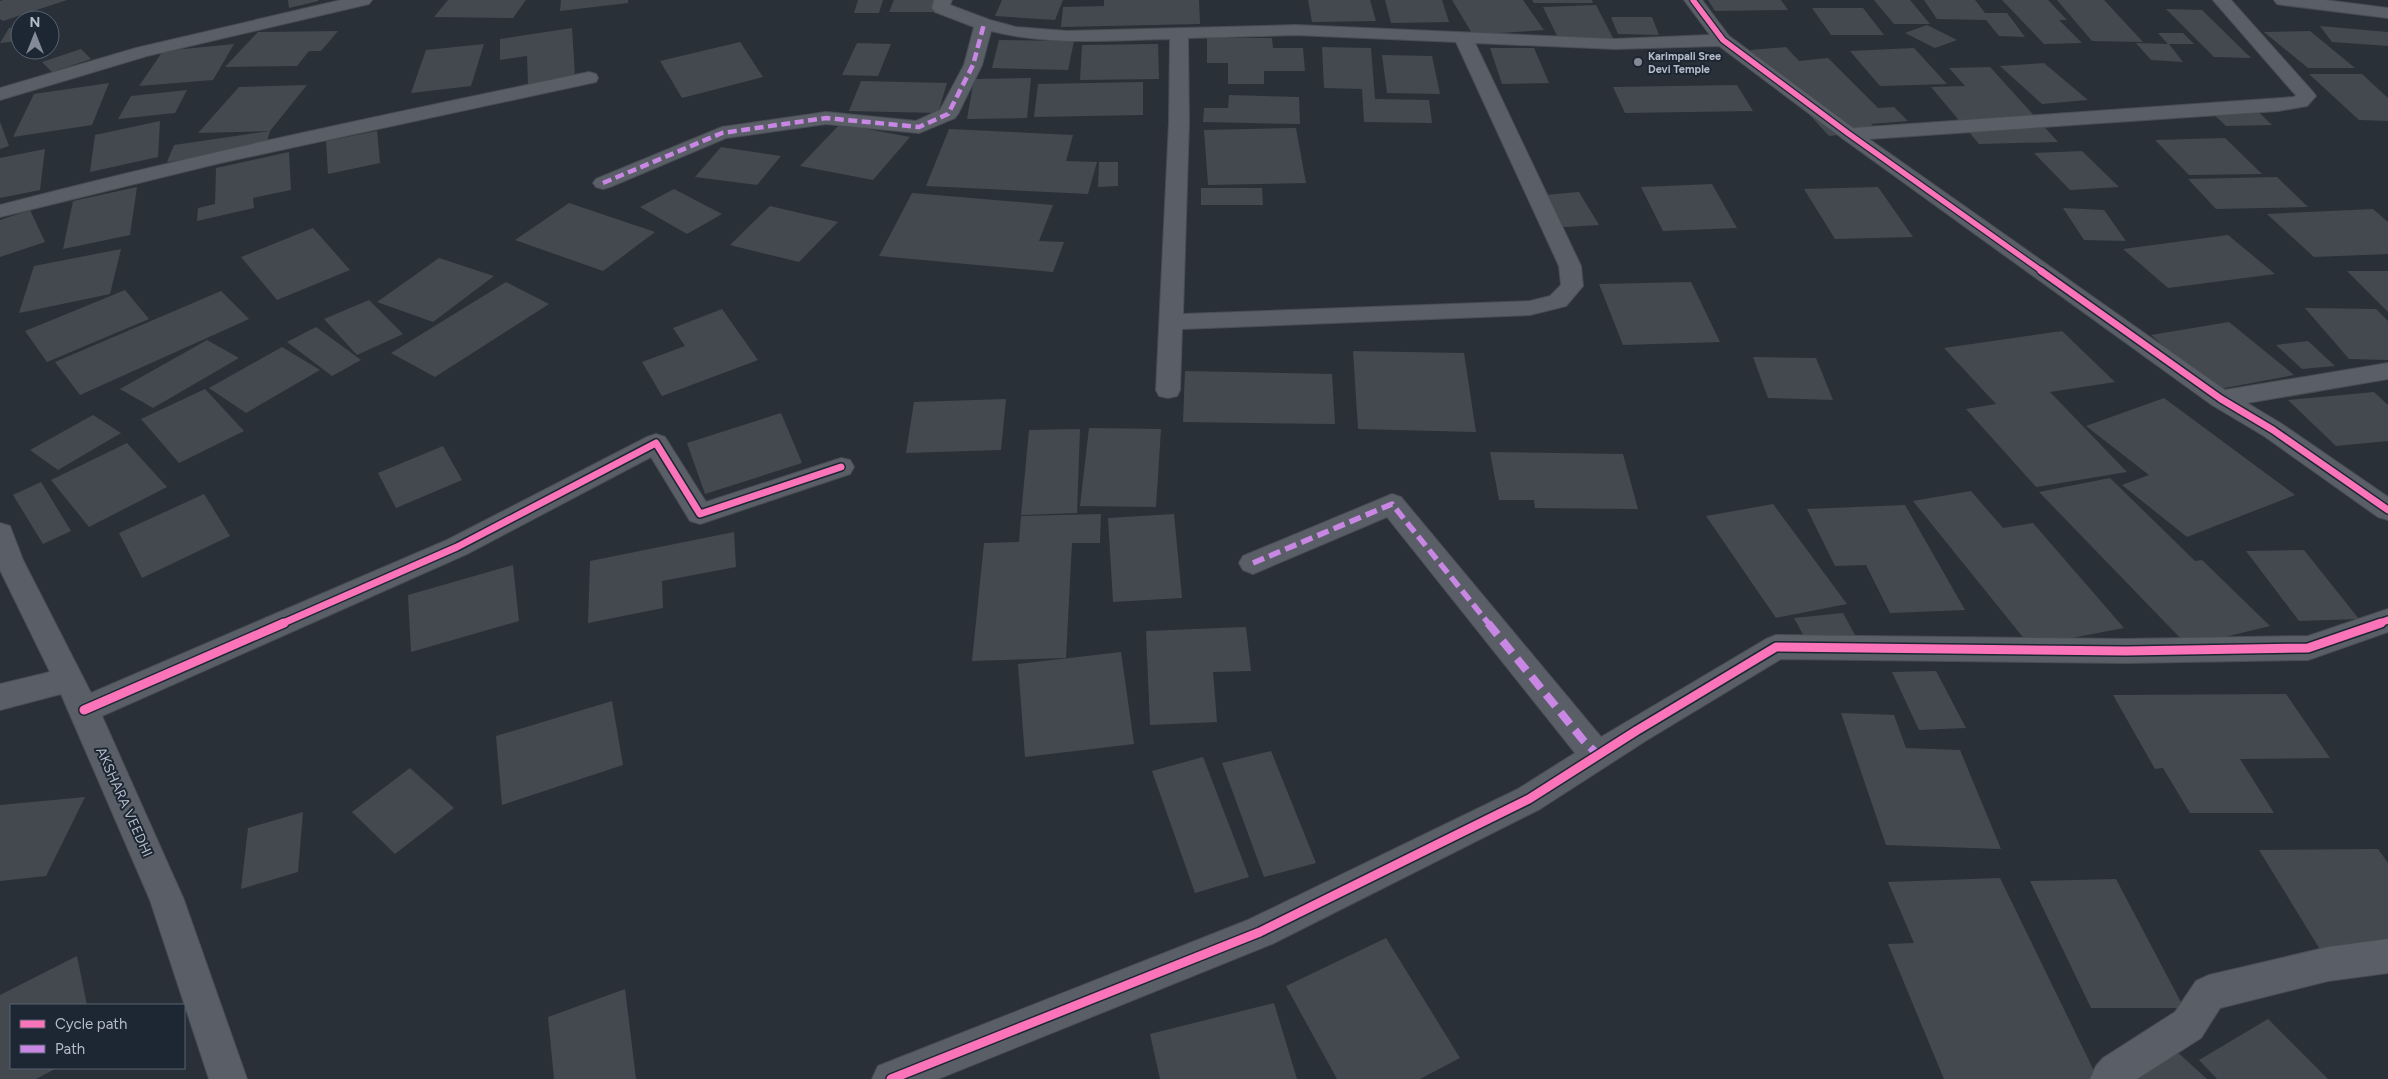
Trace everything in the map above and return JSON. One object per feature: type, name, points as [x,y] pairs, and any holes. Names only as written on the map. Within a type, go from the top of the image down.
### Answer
[{"type":"street","points":[[0,94],[142,52],[363,0]]},
{"type":"street","points":[[943,0],[941,8],[984,24],[1016,32],[1067,36],[1296,30],[1615,44],[1723,40]]},
{"type":"street","points":[[1693,0],[1723,40],[1849,134],[2221,400],[2273,430],[2388,510]]},
{"type":"street","points":[[1849,134],[2278,106],[2300,102],[2306,96],[2222,0]]},
{"type":"street","points":[[2283,0],[2388,13]]},
{"type":"street","points":[[602,183],[722,133],[826,118],[919,127],[948,114],[972,65],[984,24]]},
{"type":"street","points":[[1168,390],[1179,122],[1179,34]]},
{"type":"street","points":[[1170,322],[1530,308],[1558,301],[1572,286],[1570,266],[1463,37]]},
{"type":"street","points":[[0,211],[84,188],[354,127],[589,78]]},
{"type":"street","points":[[2221,400],[2388,371]]},
{"type":"street","points":[[84,710],[457,547],[656,443],[700,514],[841,467]]},
{"type":"street","points":[[2356,489],[2388,487]]},
{"type":"street","points":[[1253,563],[1392,504],[1577,732],[1598,755]]},
{"type":"street","name":"AKSHARA VEEDHI","points":[[0,533],[9,560],[84,710],[168,900],[228,1079]]},
{"type":"street","points":[[891,1079],[1260,932],[1529,799],[1776,647],[2126,651],[2308,648],[2388,620]]},
{"type":"street","points":[[0,697],[69,679]]},
{"type":"street","points":[[2109,1079],[2116,1071],[2188,1025],[2209,993],[2328,964],[2388,956]]},
{"type":"building","points":[[67,0],[37,10],[10,10],[10,19],[3,21],[0,19],[0,1]]},
{"type":"building","points":[[288,0],[318,0],[318,1],[289,8]]},
{"type":"building","points":[[448,0],[526,0],[513,18],[434,17]]},
{"type":"building","points":[[561,0],[628,0],[628,3],[560,11]]},
{"type":"building","points":[[858,0],[883,0],[879,13],[854,13]]},
{"type":"building","points":[[894,0],[937,0],[933,12],[889,12]]},
{"type":"building","points":[[1002,0],[1063,0],[1055,20],[995,16]]},
{"type":"building","points":[[1104,0],[1199,0],[1200,24],[1061,27],[1063,7],[1104,6]]},
{"type":"building","points":[[1308,0],[1370,0],[1376,21],[1312,22]]},
{"type":"building","points":[[1385,0],[1442,0],[1449,22],[1391,23]]},
{"type":"building","points":[[1452,0],[1523,0],[1544,30],[1473,35]]},
{"type":"building","points":[[1532,0],[1592,0],[1593,3],[1534,3]]},
{"type":"building","points":[[1708,0],[1781,0],[1788,10],[1715,11]]},
{"type":"building","points":[[1874,0],[1910,0],[1930,24],[1894,24]]},
{"type":"building","points":[[1924,0],[1975,0],[1985,13],[2007,13],[2025,37],[1999,36],[1986,20],[1937,19]]},
{"type":"building","points":[[2002,0],[2048,0],[2067,20],[2059,20],[2082,43],[2044,44]]},
{"type":"building","points":[[2057,0],[2104,0],[2143,42],[2092,41]]},
{"type":"building","points":[[1596,5],[1613,38],[1559,40],[1543,7]]},
{"type":"building","points":[[1812,8],[1863,8],[1884,35],[1831,35]]},
{"type":"building","points":[[2166,9],[2202,10],[2251,58],[2214,57]]},
{"type":"building","points":[[1611,17],[1652,17],[1659,35],[1618,34]]},
{"type":"building","points":[[1927,25],[1957,40],[1935,48],[1905,33]]},
{"type":"building","points":[[2320,26],[2388,32],[2388,46],[2332,42]]},
{"type":"building","points":[[9,28],[10,42],[0,43]]},
{"type":"building","points":[[572,28],[575,77],[528,85],[527,56],[500,60],[500,39]]},
{"type":"building","points":[[338,31],[321,51],[309,51],[297,66],[225,67],[258,32]]},
{"type":"building","points":[[2310,31],[2355,68],[2308,68],[2264,32]]},
{"type":"building","points":[[2158,33],[2183,33],[2194,44],[2168,44]]},
{"type":"building","points":[[1207,38],[1272,38],[1273,48],[1303,48],[1305,71],[1264,71],[1264,84],[1228,84],[1228,63],[1207,63]]},
{"type":"building","points":[[999,40],[1074,41],[1068,70],[992,68]]},
{"type":"building","points":[[740,42],[763,77],[682,98],[660,61]]},
{"type":"building","points":[[857,43],[891,44],[878,76],[842,75]]},
{"type":"building","points":[[2136,43],[2169,44],[2183,62],[2151,60]]},
{"type":"building","points":[[234,44],[213,80],[139,86],[163,51]]},
{"type":"building","points":[[484,44],[471,86],[411,93],[426,50]]},
{"type":"building","points":[[1158,44],[1159,79],[1080,80],[1082,45]]},
{"type":"building","points":[[1322,47],[1371,48],[1375,99],[1429,100],[1432,123],[1364,122],[1362,89],[1324,88]]},
{"type":"building","points":[[1786,47],[1799,61],[1828,58],[1878,108],[1894,107],[1908,121],[1871,124],[1877,131],[1829,136],[1750,50]]},
{"type":"building","points":[[1490,48],[1534,48],[1549,83],[1502,84]]},
{"type":"building","points":[[1914,48],[1947,84],[1880,86],[1850,51]]},
{"type":"building","points":[[81,49],[91,59],[52,72],[42,62],[60,60],[60,56]]},
{"type":"building","points":[[1382,55],[1432,56],[1440,94],[1387,93]]},
{"type":"building","points":[[2044,63],[2088,100],[2042,104],[2000,66]]},
{"type":"building","points":[[1990,67],[2058,142],[1979,144],[1931,87],[1965,86],[1949,68]]},
{"type":"building","points":[[2309,74],[2362,74],[2388,98],[2388,121],[2359,120]]},
{"type":"building","points":[[1031,78],[1027,118],[967,119],[974,79]]},
{"type":"building","points":[[861,81],[947,83],[938,113],[849,111]]},
{"type":"building","points":[[1143,82],[1143,115],[1034,117],[1038,84]]},
{"type":"building","points":[[109,83],[92,125],[13,137],[34,94]]},
{"type":"building","points":[[307,85],[270,131],[198,133],[239,87]]},
{"type":"building","points":[[1737,85],[1753,111],[1625,113],[1613,87]]},
{"type":"building","points":[[187,90],[175,113],[118,119],[131,96]]},
{"type":"building","points":[[1229,95],[1299,97],[1300,124],[1203,122],[1204,108],[1228,108]]},
{"type":"building","points":[[2251,105],[2272,125],[2226,126],[2206,107]]},
{"type":"building","points":[[160,121],[158,157],[90,172],[95,135]]},
{"type":"building","points":[[0,122],[9,146],[0,149]]},
{"type":"building","points":[[840,124],[910,137],[873,180],[800,166]]},
{"type":"building","points":[[1296,128],[1306,183],[1208,185],[1204,130]]},
{"type":"building","points":[[949,129],[1073,135],[1066,161],[1097,162],[1088,194],[926,186]]},
{"type":"building","points":[[270,131],[265,148],[167,162],[174,145]]},
{"type":"building","points":[[377,131],[380,163],[328,174],[326,141]]},
{"type":"building","points":[[2225,138],[2262,174],[2189,175],[2155,140]]},
{"type":"building","points":[[721,147],[781,156],[757,185],[695,177]]},
{"type":"building","points":[[45,149],[40,190],[0,198],[0,158]]},
{"type":"building","points":[[2082,151],[2119,187],[2070,190],[2034,153]]},
{"type":"building","points":[[289,152],[291,190],[253,198],[254,208],[197,221],[198,208],[215,204],[216,168]]},
{"type":"building","points":[[1099,162],[1118,162],[1118,186],[1098,187]]},
{"type":"building","points":[[2277,177],[2308,207],[2216,209],[2188,179]]},
{"type":"building","points":[[1712,184],[1737,228],[1663,231],[1641,187]]},
{"type":"building","points":[[137,187],[130,235],[63,249],[73,201]]},
{"type":"building","points":[[1878,187],[1913,237],[1835,239],[1804,189]]},
{"type":"building","points":[[1201,188],[1262,188],[1263,205],[1201,205]]},
{"type":"building","points":[[674,189],[722,214],[687,234],[640,207]]},
{"type":"building","points":[[1579,192],[1599,225],[1549,228],[1532,196]]},
{"type":"building","points":[[912,193],[1053,205],[1039,241],[1064,242],[1053,272],[879,256]]},
{"type":"building","points":[[569,203],[655,232],[603,271],[515,240]]},
{"type":"building","points":[[770,206],[838,222],[799,262],[730,245]]},
{"type":"building","points":[[2063,208],[2104,210],[2126,241],[2084,240]]},
{"type":"building","points":[[2373,209],[2388,222],[2388,254],[2314,257],[2267,214]]},
{"type":"building","points":[[30,210],[45,242],[0,257],[0,220]]},
{"type":"building","points":[[313,228],[350,270],[277,300],[241,257]]},
{"type":"building","points":[[2228,235],[2275,274],[2168,288],[2123,249]]},
{"type":"building","points":[[121,249],[110,294],[19,313],[34,266]]},
{"type":"building","points":[[439,258],[494,276],[433,322],[377,302]]},
{"type":"building","points":[[2347,271],[2388,271],[2388,312]]},
{"type":"building","points":[[506,282],[549,304],[435,377],[391,353]]},
{"type":"building","points":[[1691,282],[1720,342],[1623,345],[1599,284]]},
{"type":"building","points":[[125,290],[149,319],[47,362],[25,331]]},
{"type":"building","points":[[221,291],[249,319],[80,395],[55,362]]},
{"type":"building","points":[[369,300],[403,334],[357,355],[324,319]]},
{"type":"building","points":[[2305,308],[2376,309],[2388,321],[2388,360],[2349,359]]},
{"type":"building","points":[[722,309],[758,360],[662,396],[642,362],[685,346],[673,328]]},
{"type":"building","points":[[2229,322],[2294,375],[2214,390],[2151,335]]},
{"type":"building","points":[[316,327],[361,360],[332,376],[287,342]]},
{"type":"building","points":[[2062,331],[2115,382],[2050,392],[2127,472],[2036,487],[1966,409],[1996,404],[1944,348]]},
{"type":"building","points":[[207,340],[239,358],[153,408],[120,389]]},
{"type":"building","points":[[2308,341],[2335,366],[2302,369],[2276,345]]},
{"type":"building","points":[[282,347],[320,370],[246,413],[209,388]]},
{"type":"building","points":[[1353,351],[1464,353],[1476,432],[1358,429]]},
{"type":"building","points":[[1753,357],[1816,358],[1833,400],[1768,398]]},
{"type":"building","points":[[1185,371],[1332,374],[1335,424],[1183,422]]},
{"type":"building","points":[[205,389],[244,431],[179,463],[141,419]]},
{"type":"building","points":[[2374,392],[2388,405],[2388,441],[2336,446],[2288,400]]},
{"type":"building","points":[[2164,398],[2295,495],[2187,537],[2122,485],[2149,475],[2086,426]]},
{"type":"building","points":[[1006,399],[1001,450],[906,453],[914,402]]},
{"type":"building","points":[[781,413],[802,463],[705,494],[687,443]]},
{"type":"building","points":[[93,415],[121,433],[58,470],[30,450]]},
{"type":"building","points":[[1089,428],[1161,429],[1156,507],[1080,506]]},
{"type":"building","points":[[1080,429],[1077,513],[1021,515],[1029,430]]},
{"type":"building","points":[[127,443],[167,487],[89,527],[51,480]]},
{"type":"building","points":[[443,446],[462,480],[396,508],[378,473]]},
{"type":"building","points":[[1490,452],[1623,454],[1638,509],[1535,508],[1534,500],[1499,500]]},
{"type":"building","points":[[2110,478],[2195,561],[2202,560],[2270,626],[2188,646],[2039,492]]},
{"type":"building","points":[[41,482],[71,531],[43,544],[13,495]]},
{"type":"building","points":[[1971,491],[2003,528],[2033,523],[2124,628],[2030,646],[1913,501]]},
{"type":"building","points":[[204,494],[230,536],[142,578],[119,533]]},
{"type":"building","points":[[1773,504],[1847,604],[1776,618],[1706,516]]},
{"type":"building","points":[[1905,505],[1965,610],[1890,613],[1866,565],[1835,566],[1807,509]]},
{"type":"building","points":[[1101,514],[1100,543],[1072,543],[1066,658],[972,661],[984,543],[1019,542],[1021,516]]},
{"type":"building","points":[[1174,514],[1182,598],[1113,602],[1108,518]]},
{"type":"building","points":[[734,532],[736,567],[662,581],[663,608],[588,623],[590,561]]},
{"type":"building","points":[[2304,550],[2359,619],[2299,621],[2246,551]]},
{"type":"building","points":[[513,565],[519,621],[411,652],[408,595]]},
{"type":"building","points":[[1843,613],[1856,637],[1807,642],[1794,618]]},
{"type":"building","points":[[1246,627],[1251,671],[1213,672],[1217,722],[1150,725],[1146,631]]},
{"type":"building","points":[[1121,652],[1134,744],[1025,757],[1018,664]]},
{"type":"building","points":[[1936,671],[1966,728],[1919,730],[1892,672]]},
{"type":"building","points":[[2286,694],[2330,758],[2240,759],[2274,813],[2190,813],[2163,768],[2155,769],[2113,695]]},
{"type":"building","points":[[612,701],[623,765],[502,805],[496,736]]},
{"type":"building","points":[[1841,713],[1894,715],[1906,748],[1960,750],[2001,849],[1886,845]]},
{"type":"building","points":[[1271,751],[1316,863],[1264,877],[1222,763]]},
{"type":"building","points":[[1203,757],[1249,877],[1195,893],[1152,771]]},
{"type":"building","points":[[410,768],[454,808],[395,854],[352,812]]},
{"type":"building","points":[[85,797],[46,876],[0,881],[0,805]]},
{"type":"building","points":[[303,812],[298,872],[241,889],[248,828]]},
{"type":"building","points":[[2378,849],[2388,863],[2388,955],[2324,956],[2259,850]]},
{"type":"building","points":[[2000,878],[2098,1079],[1944,1079],[1888,944],[1914,943],[1888,882]]},
{"type":"building","points":[[2116,879],[2184,1008],[2091,1008],[2030,881]]},
{"type":"building","points":[[1386,938],[1460,1058],[1420,1079],[1337,1079],[1286,986]]},
{"type":"building","points":[[77,956],[87,1004],[10,1004],[10,1069],[55,1069],[36,1079],[0,1079],[0,995]]},
{"type":"building","points":[[625,989],[636,1079],[554,1079],[548,1017]]},
{"type":"building","points":[[1274,1003],[1297,1079],[1160,1079],[1150,1034]]},
{"type":"building","points":[[2268,1019],[2328,1079],[2217,1079],[2199,1060]]},
{"type":"building","points":[[2175,1050],[2207,1079],[2139,1079]]},
{"type":"marked path","points":[[603,183],[722,133],[826,118],[919,127],[948,114],[973,65],[984,24]]},
{"type":"marked path","points":[[1253,563],[1392,504],[1583,740],[1598,755]]},
{"type":"cycle path","points":[[1693,0],[1723,40],[1849,134],[2221,399],[2273,430],[2388,510]]},
{"type":"cycle path","points":[[84,710],[457,547],[656,443],[700,514],[841,467]]},
{"type":"cycle path","points":[[891,1079],[1260,932],[1529,799],[1636,731],[1776,647],[2126,651],[2308,648],[2388,620]]},
{"type":"place","name":"Karimpali Sree Devi Temple","points":[[1638,62]]}]
